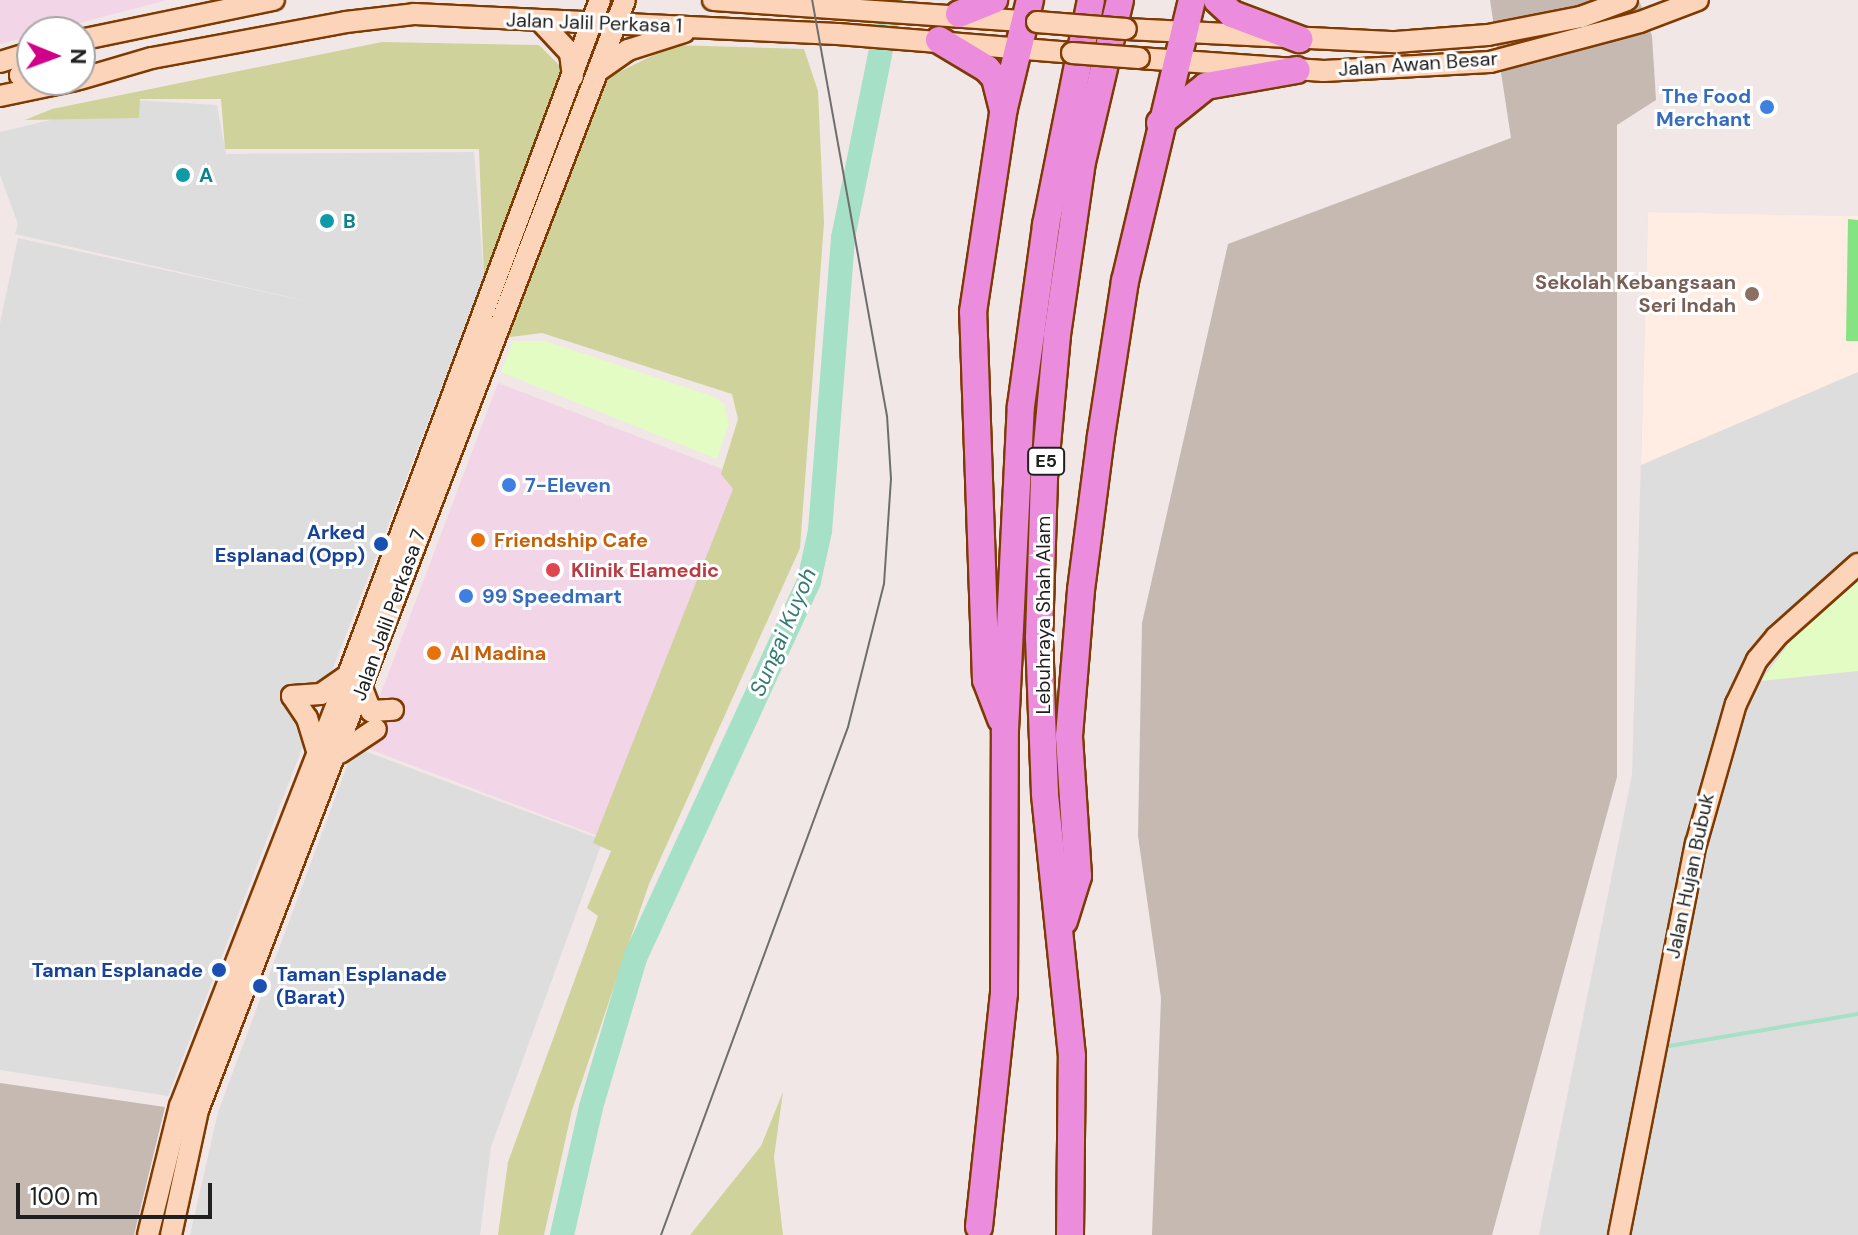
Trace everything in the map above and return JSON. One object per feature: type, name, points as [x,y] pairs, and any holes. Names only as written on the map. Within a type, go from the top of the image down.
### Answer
[{"type":"highway","points":[[946,14],[994,0]]},
{"type":"highway","name":"Lebuhraya Shah Alam","points":[[979,1227],[1004,993],[1005,730],[1021,406],[1046,225],[1091,0]]},
{"type":"highway","name":"Lebuhraya Shah Alam","points":[[1070,1235],[1073,1088],[1062,928],[1044,778],[1039,638],[1044,478],[1057,335],[1082,162],[1120,0]]},
{"type":"highway","points":[[1062,928],[1078,876],[1069,736],[1081,590],[1125,281],[1180,33],[1192,0]]},
{"type":"highway","points":[[1217,0],[1232,14],[1299,39]]},
{"type":"highway","points":[[1005,730],[986,680],[973,312],[1003,115],[1031,14]]},
{"type":"highway","points":[[934,40],[977,61],[995,78],[1003,115]]},
{"type":"highway","points":[[1160,123],[1206,86],[1297,70]]},
{"type":"street","points":[[96,37],[274,0]]},
{"type":"street","name":"Jalan Jalil Perkasa 7","points":[[355,682],[574,81],[600,0]]},
{"type":"street","name":"Jalan Jalil Perkasa 7","points":[[171,1235],[198,1110],[327,755],[625,0]]},
{"type":"street","points":[[713,0],[946,14],[1031,14]]},
{"type":"street","name":"Jalan Awan Besar","points":[[1031,14],[1180,33],[1396,42],[1488,35],[1581,17],[1627,0]]},
{"type":"street","name":"Jalan Awan Besar","points":[[1024,48],[1297,70],[1490,62],[1640,22],[1698,0]]},
{"type":"street","name":"Jalan Jalil Perkasa 1","points":[[96,74],[152,58],[346,22],[414,14],[542,23],[838,34],[1024,48]]},
{"type":"street","points":[[542,23],[570,53],[574,81]]},
{"type":"street","points":[[598,71],[628,50],[702,27]]},
{"type":"street","name":"Jalan Hujan Bubuk","points":[[1619,1235],[1696,844],[1736,704],[1757,660],[1776,637],[1858,564]]},
{"type":"street","points":[[376,729],[327,755],[292,696],[321,694],[355,682],[371,711],[393,710]]},
{"type":"street","name":"Jalan Jalil Perkasa 7","points":[[148,1235],[180,1106],[327,755]]},
{"type":"shaded area","points":[[0,0],[167,0],[96,19],[96,16],[16,16],[16,40],[0,44]]},
{"type":"shaded area","points":[[1490,0],[1639,0],[1652,36],[1656,100],[1617,125],[1617,777],[1492,1235],[1152,1235],[1161,998],[1138,836],[1142,623],[1228,244],[1511,138]]},
{"type":"shaded area","points":[[134,100],[217,105],[226,154],[474,152],[484,277],[168,1096],[0,1070],[0,323],[18,238],[315,303],[15,234],[18,224],[0,175],[0,132]]},
{"type":"shaded area","points":[[1648,212],[1858,216],[1858,1235],[1539,1235],[1632,775]]},
{"type":"shaded area","name":"Sekolah Kebangsaan Seri Indah","points":[[1648,212],[1858,216],[1858,372],[1641,465]]},
{"type":"shaded area","points":[[498,383],[743,477],[606,839],[361,746]]},
{"type":"shaded area","points":[[354,747],[603,840],[491,1147],[480,1235],[190,1235],[218,1112]]},
{"type":"shaded area","points":[[0,1083],[165,1107],[134,1235],[0,1235]]},
{"type":"green space","points":[[382,42],[539,45],[564,70],[484,277],[479,149],[225,149],[221,99],[140,99],[139,118],[25,120],[52,109]]},
{"type":"green space","points":[[674,45],[804,49],[818,91],[824,223],[800,548],[649,884],[572,1110],[544,1235],[498,1235],[508,1162],[598,916],[587,908],[611,851],[593,843],[733,489],[721,474],[738,419],[732,394],[542,333],[502,338],[603,80]]},
{"type":"green space","points":[[1848,219],[1858,220],[1858,341],[1846,341]]},
{"type":"green space","points":[[513,341],[545,341],[712,396],[724,404],[729,424],[717,459],[501,372]]},
{"type":"green space","points":[[1858,575],[1858,671],[1761,681],[1812,613]]},
{"type":"green space","points":[[783,1092],[774,1157],[783,1235],[690,1235],[761,1146]]},
{"type":"waterway","name":"Sungai Kuyoh","points":[[562,1235],[591,1107],[635,958],[809,581],[820,531],[843,238],[891,0]]},
{"type":"waterway","points":[[1669,1046],[1858,1014]]},
{"type":"tram line","points":[[661,1235],[848,727],[884,584],[891,479],[887,416],[812,0]]},
{"type":"place","name":"The Food Merchant","points":[[1767,107]]},
{"type":"place","name":"A","points":[[183,175]]},
{"type":"place","name":"B","points":[[327,221]]},
{"type":"place","name":"Sekolah Kebangsaan Seri Indah","points":[[1752,294]]},
{"type":"place","name":"7-Eleven","points":[[509,485]]},
{"type":"place","name":"Friendship Cafe","points":[[478,540]]},
{"type":"place","name":"Arked Esplanad (Opp)","points":[[381,544]]},
{"type":"place","name":"Klinik Elamedic","points":[[553,570]]},
{"type":"place","name":"99 Speedmart","points":[[466,596]]},
{"type":"place","name":"Al Madina","points":[[434,653]]},
{"type":"place","name":"Taman Esplanade","points":[[219,970]]},
{"type":"place","name":"Taman Esplanade (Barat)","points":[[260,986]]}]
